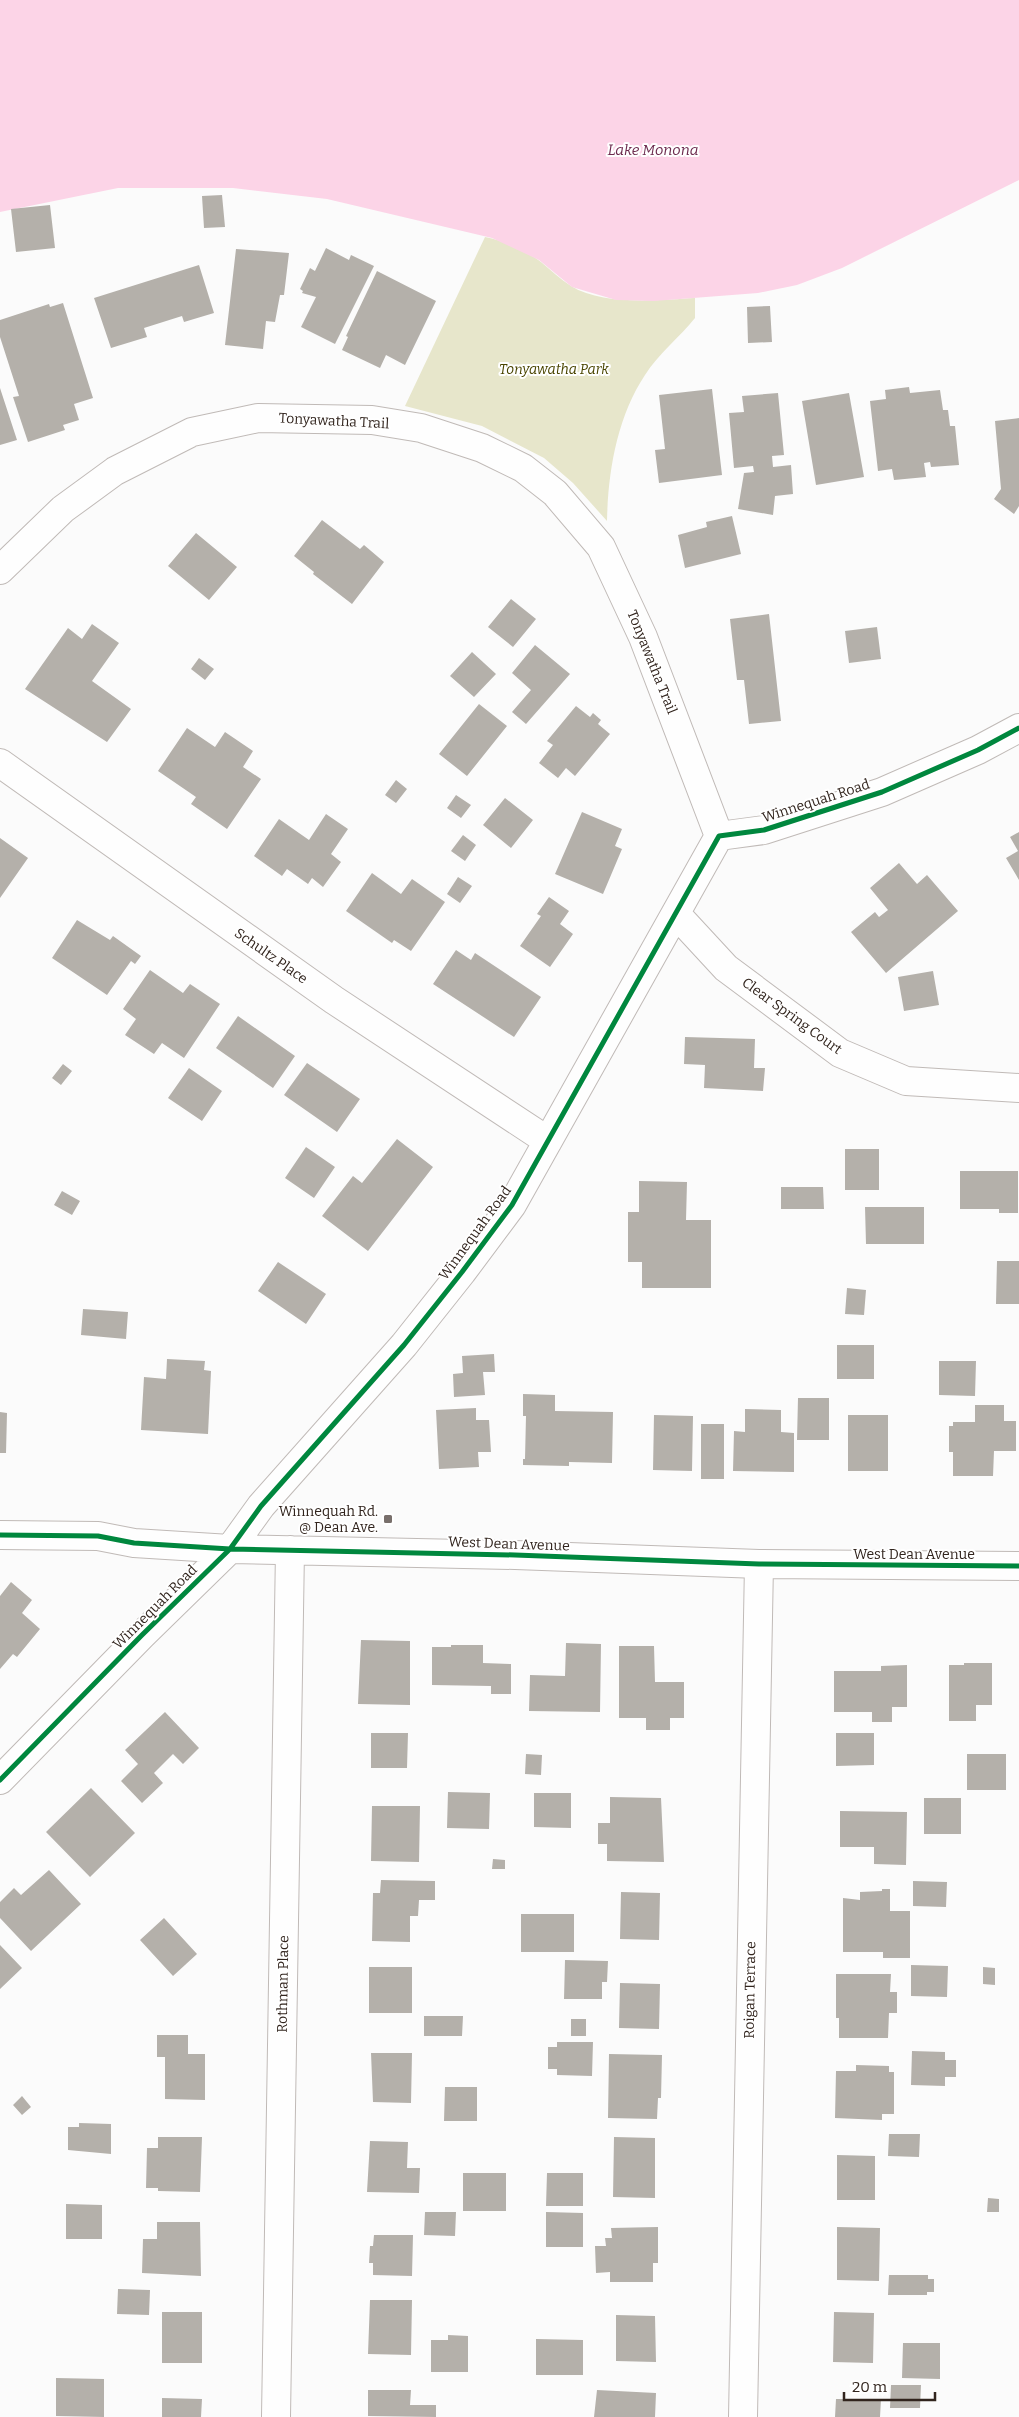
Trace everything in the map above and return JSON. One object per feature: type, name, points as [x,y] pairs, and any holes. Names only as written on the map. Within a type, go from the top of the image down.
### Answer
[{"type":"street","name":"Tonyawatha Trail","points":[[0,570],[63,508],[115,471],[192,432],[258,418],[372,420],[421,428],[482,448],[522,468],[555,493],[602,547],[643,637],[719,836]]},
{"type":"street","name":"Winnequah Road","points":[[0,1780],[142,1635],[230,1549],[261,1506],[404,1345],[462,1272],[512,1204],[677,915],[719,836],[764,830],[882,792],[978,750],[1019,728]]},
{"type":"street","name":"Schultz Place","points":[[0,763],[334,1000],[548,1141]]},
{"type":"street","name":"Clear Spring Court","points":[[677,915],[726,968],[840,1053],[906,1080],[1019,1088]]},
{"type":"street","name":"West Dean Avenue","points":[[0,1535],[98,1536],[134,1543],[230,1549],[515,1554],[759,1564],[1019,1566]]},
{"type":"street","name":"Rothman Place","points":[[276,2417],[290,1550]]},
{"type":"street","name":"Roigan Terrace","points":[[743,2417],[759,1564]]},
{"type":"green space","name":"Tonyawatha Park","points":[[485,237],[514,246],[541,262],[571,286],[599,297],[632,300],[695,298],[695,318],[650,367],[635,391],[627,409],[612,464],[607,521],[573,483],[544,458],[482,426],[405,406]]},
{"type":"water","name":"Lake Monona","points":[[0,0],[1019,0],[1019,180],[842,268],[797,285],[758,293],[654,301],[616,300],[572,287],[539,260],[492,238],[327,199],[233,188],[118,188],[0,212]]},
{"type":"building","points":[[222,195],[225,227],[204,228],[202,196]]},
{"type":"building","points":[[50,205],[55,248],[16,252],[11,209]]},
{"type":"building","points":[[326,248],[349,260],[351,255],[374,266],[335,344],[301,327],[316,297],[302,293],[303,291],[300,289],[310,268],[315,271]]},
{"type":"building","points":[[236,249],[289,253],[284,295],[280,295],[275,322],[266,321],[263,349],[225,345]]},
{"type":"building","points":[[199,265],[214,313],[184,322],[182,316],[144,328],[147,337],[111,348],[94,298]]},
{"type":"building","points":[[377,271],[436,301],[405,365],[386,355],[380,368],[342,350],[348,337],[346,336]]},
{"type":"building","points":[[63,303],[93,398],[74,404],[79,420],[63,425],[65,430],[28,442],[13,397],[19,396],[0,337],[0,320],[49,304],[50,307]]},
{"type":"building","points":[[770,306],[772,342],[748,343],[747,307]]},
{"type":"building","points":[[909,387],[910,393],[940,390],[943,410],[948,410],[950,426],[955,426],[959,465],[931,467],[930,462],[924,463],[926,477],[894,480],[892,469],[878,471],[870,401],[886,399],[885,390]]},
{"type":"building","points":[[0,388],[17,440],[0,445]]},
{"type":"building","points":[[712,389],[722,475],[659,483],[655,450],[665,449],[659,395]]},
{"type":"building","points":[[778,393],[784,455],[772,456],[773,467],[791,465],[793,494],[775,496],[773,515],[738,509],[744,473],[754,472],[753,466],[734,468],[729,413],[744,412],[742,396]]},
{"type":"building","points":[[849,393],[864,477],[816,485],[802,401]]},
{"type":"building","points":[[1019,418],[1019,506],[1014,514],[994,499],[1001,489],[995,421]]},
{"type":"building","points":[[732,516],[741,554],[685,568],[678,535],[707,527],[706,522]]},
{"type":"building","points":[[322,520],[360,549],[364,545],[384,562],[352,604],[313,574],[314,572],[294,556]]},
{"type":"building","points":[[196,533],[237,567],[209,600],[168,566]]},
{"type":"building","points":[[511,599],[536,619],[513,647],[488,627]]},
{"type":"building","points":[[769,614],[781,721],[749,724],[744,680],[737,680],[730,619]]},
{"type":"building","points":[[92,624],[119,643],[92,681],[131,709],[107,742],[25,689],[68,628],[82,639]]},
{"type":"building","points":[[877,627],[881,659],[849,663],[845,631]]},
{"type":"building","points":[[535,645],[570,674],[526,724],[512,712],[531,690],[512,673]]},
{"type":"building","points":[[472,652],[496,674],[474,697],[450,676]]},
{"type":"building","points":[[199,658],[214,669],[205,680],[191,669]]},
{"type":"building","points":[[479,704],[507,726],[467,776],[439,754]]},
{"type":"building","points":[[576,706],[590,717],[593,713],[601,720],[598,724],[610,734],[575,776],[566,768],[558,778],[539,763],[553,745],[547,741]]},
{"type":"building","points":[[187,728],[215,747],[225,732],[253,751],[243,767],[261,779],[227,829],[191,804],[196,797],[158,771]]},
{"type":"building","points":[[396,780],[407,789],[396,803],[385,795]]},
{"type":"building","points":[[456,795],[471,805],[461,818],[447,808]]},
{"type":"building","points":[[505,798],[533,820],[511,848],[483,825]]},
{"type":"building","points":[[582,812],[622,829],[615,846],[622,849],[603,894],[555,874]]},
{"type":"building","points":[[326,814],[348,829],[331,854],[341,862],[323,887],[312,878],[308,884],[287,869],[282,876],[254,856],[279,819],[309,840]]},
{"type":"building","points":[[1019,832],[1019,880],[1006,858],[1018,851],[1010,837]]},
{"type":"building","points":[[463,835],[476,845],[465,861],[451,851]]},
{"type":"building","points":[[0,838],[28,858],[0,898]]},
{"type":"building","points":[[899,863],[917,884],[927,875],[958,911],[886,973],[851,932],[875,912],[879,917],[888,910],[870,888]]},
{"type":"building","points":[[372,873],[401,894],[412,879],[445,902],[411,951],[394,940],[392,943],[346,911]]},
{"type":"building","points":[[458,877],[472,886],[460,903],[447,894]]},
{"type":"building","points":[[549,897],[569,911],[560,924],[573,934],[550,967],[520,946],[541,916],[537,914]]},
{"type":"building","points":[[77,920],[110,940],[113,936],[141,956],[135,964],[131,961],[107,995],[52,958]]},
{"type":"building","points":[[456,950],[471,960],[475,953],[541,997],[514,1037],[433,984]]},
{"type":"building","points":[[150,970],[183,993],[190,984],[220,1004],[184,1058],[162,1043],[154,1054],[125,1035],[136,1019],[123,1009]]},
{"type":"building","points":[[933,971],[939,1005],[904,1011],[898,977]]},
{"type":"building","points":[[238,1016],[295,1056],[273,1088],[216,1048]]},
{"type":"building","points":[[685,1037],[755,1039],[754,1068],[765,1068],[763,1091],[704,1088],[705,1065],[684,1064]]},
{"type":"building","points":[[307,1063],[360,1099],[337,1132],[284,1095]]},
{"type":"building","points":[[63,1064],[72,1071],[61,1085],[52,1078]]},
{"type":"building","points":[[189,1068],[222,1091],[202,1121],[168,1098]]},
{"type":"building","points":[[397,1139],[433,1167],[368,1251],[322,1216],[353,1176],[362,1183]]},
{"type":"building","points":[[306,1147],[335,1167],[314,1198],[285,1178]]},
{"type":"building","points":[[845,1149],[879,1149],[879,1190],[845,1190]]},
{"type":"building","points":[[960,1171],[1018,1171],[1018,1213],[999,1213],[999,1209],[960,1209]]},
{"type":"building","points":[[639,1181],[687,1182],[686,1220],[711,1220],[711,1288],[642,1288],[642,1262],[628,1262],[628,1212],[639,1212]]},
{"type":"building","points":[[781,1187],[823,1187],[824,1209],[781,1209]]},
{"type":"building","points":[[62,1191],[80,1201],[72,1215],[54,1205]]},
{"type":"building","points":[[865,1207],[924,1207],[924,1244],[866,1244]]},
{"type":"building","points":[[997,1261],[1019,1261],[1019,1304],[996,1304]]},
{"type":"building","points":[[278,1262],[326,1294],[306,1324],[258,1291]]},
{"type":"building","points":[[847,1288],[866,1290],[864,1315],[845,1314]]},
{"type":"building","points":[[83,1309],[128,1312],[126,1339],[81,1335]]},
{"type":"building","points":[[837,1345],[874,1345],[874,1379],[837,1379]]},
{"type":"building","points":[[494,1354],[495,1372],[483,1372],[485,1395],[454,1397],[453,1374],[463,1373],[462,1356]]},
{"type":"building","points":[[167,1359],[205,1361],[204,1370],[211,1371],[208,1434],[141,1430],[144,1377],[166,1379]]},
{"type":"building","points":[[939,1361],[976,1361],[975,1396],[939,1395]]},
{"type":"building","points":[[523,1394],[555,1395],[555,1411],[613,1412],[612,1463],[569,1462],[569,1466],[523,1465],[523,1459],[525,1459],[526,1416],[523,1416]]},
{"type":"building","points":[[798,1398],[829,1398],[829,1440],[797,1440]]},
{"type":"building","points":[[975,1405],[1004,1405],[1004,1421],[1016,1421],[1016,1451],[994,1451],[993,1476],[953,1476],[953,1452],[949,1452],[949,1426],[953,1426],[953,1422],[975,1422]]},
{"type":"building","points":[[476,1408],[476,1420],[489,1420],[491,1452],[478,1452],[479,1467],[439,1469],[436,1410]]},
{"type":"building","points":[[745,1409],[781,1410],[781,1432],[794,1433],[794,1472],[733,1471],[734,1431],[745,1432]]},
{"type":"building","points":[[0,1412],[7,1413],[6,1453],[0,1453]]},
{"type":"building","points":[[654,1415],[693,1416],[692,1471],[653,1470]]},
{"type":"building","points":[[848,1415],[888,1415],[888,1471],[848,1471]]},
{"type":"building","points":[[701,1424],[724,1424],[724,1479],[701,1479]]},
{"type":"building","points":[[11,1582],[32,1600],[22,1613],[40,1629],[17,1657],[13,1654],[0,1669],[0,1596]]},
{"type":"building","points":[[361,1640],[410,1641],[410,1705],[358,1704]]},
{"type":"building","points":[[566,1643],[601,1644],[600,1712],[529,1711],[530,1675],[565,1676]]},
{"type":"building","points":[[451,1645],[483,1645],[483,1663],[511,1664],[511,1694],[491,1694],[491,1686],[432,1685],[432,1647],[451,1647]]},
{"type":"building","points":[[619,1646],[654,1646],[655,1682],[684,1682],[684,1718],[670,1718],[670,1730],[646,1730],[646,1718],[619,1718]]},
{"type":"building","points":[[964,1663],[992,1663],[992,1705],[976,1705],[976,1721],[949,1721],[949,1665],[964,1665]]},
{"type":"building","points":[[907,1665],[907,1707],[892,1707],[892,1722],[872,1722],[872,1712],[834,1712],[834,1671],[881,1671],[881,1666]]},
{"type":"building","points":[[165,1712],[199,1748],[183,1764],[173,1754],[154,1773],[163,1783],[142,1803],[121,1781],[138,1764],[125,1750]]},
{"type":"building","points":[[371,1733],[408,1733],[407,1768],[371,1768]]},
{"type":"building","points":[[836,1733],[874,1733],[874,1765],[836,1766]]},
{"type":"building","points":[[526,1754],[542,1755],[541,1775],[525,1774]]},
{"type":"building","points":[[967,1754],[1006,1754],[1006,1790],[967,1790]]},
{"type":"building","points":[[91,1788],[135,1833],[90,1877],[46,1832]]},
{"type":"building","points":[[448,1792],[490,1793],[489,1829],[447,1828]]},
{"type":"building","points":[[534,1793],[571,1793],[571,1828],[534,1827]]},
{"type":"building","points":[[610,1797],[661,1798],[664,1862],[607,1861],[607,1844],[598,1844],[598,1823],[610,1823]]},
{"type":"building","points":[[924,1798],[961,1798],[961,1834],[924,1834]]},
{"type":"building","points":[[372,1806],[420,1806],[419,1862],[371,1861]]},
{"type":"building","points":[[840,1811],[907,1812],[906,1865],[874,1864],[874,1847],[840,1847]]},
{"type":"building","points":[[493,1859],[505,1860],[505,1869],[492,1869]]},
{"type":"building","points":[[49,1870],[81,1904],[31,1951],[0,1918],[0,1902],[14,1888],[21,1895]]},
{"type":"building","points":[[381,1880],[435,1881],[435,1900],[419,1900],[418,1916],[410,1916],[410,1942],[372,1941],[373,1893],[380,1893]]},
{"type":"building","points":[[913,1881],[947,1882],[946,1907],[913,1906]]},
{"type":"building","points":[[882,1889],[890,1889],[890,1911],[910,1911],[910,1958],[883,1958],[883,1952],[843,1952],[843,1898],[860,1900],[860,1892],[882,1891]]},
{"type":"building","points":[[621,1892],[660,1893],[659,1940],[620,1939]]},
{"type":"building","points":[[521,1914],[574,1914],[574,1952],[521,1952]]},
{"type":"building","points":[[164,1918],[197,1954],[173,1976],[140,1940]]},
{"type":"building","points":[[0,1945],[22,1968],[0,1989]]},
{"type":"building","points":[[565,1960],[608,1961],[607,1982],[602,1982],[602,1999],[564,1999]]},
{"type":"building","points":[[911,1965],[948,1966],[947,1997],[911,1996]]},
{"type":"building","points":[[369,1967],[412,1967],[412,2013],[369,2013]]},
{"type":"building","points":[[983,1967],[995,1968],[995,1985],[983,1984]]},
{"type":"building","points":[[836,1974],[891,1974],[890,1992],[897,1992],[897,2013],[889,2013],[888,2038],[839,2038],[839,2018],[836,2018]]},
{"type":"building","points":[[620,1983],[660,1984],[659,2029],[619,2028]]},
{"type":"building","points":[[424,2016],[463,2016],[462,2036],[424,2036]]},
{"type":"building","points":[[571,2019],[586,2019],[586,2036],[571,2036]]},
{"type":"building","points":[[157,2035],[188,2035],[188,2054],[205,2054],[205,2100],[165,2099],[165,2057],[157,2057]]},
{"type":"building","points":[[557,2042],[593,2042],[592,2076],[557,2075],[557,2069],[548,2069],[548,2047],[557,2047]]},
{"type":"building","points":[[912,2051],[945,2052],[945,2060],[956,2060],[956,2077],[945,2077],[945,2086],[911,2085]]},
{"type":"building","points":[[371,2053],[412,2053],[411,2103],[373,2102]]},
{"type":"building","points":[[609,2054],[662,2055],[661,2098],[658,2098],[657,2119],[608,2118]]},
{"type":"building","points":[[856,2065],[889,2066],[889,2072],[894,2072],[894,2114],[882,2114],[882,2120],[835,2118],[836,2071],[856,2071]]},
{"type":"building","points":[[445,2087],[477,2087],[477,2121],[444,2121]]},
{"type":"building","points":[[22,2096],[31,2107],[22,2115],[13,2105]]},
{"type":"building","points":[[79,2123],[111,2124],[111,2154],[68,2150],[68,2127],[79,2127]]},
{"type":"building","points":[[889,2134],[920,2134],[919,2157],[888,2156]]},
{"type":"building","points":[[158,2137],[202,2137],[200,2192],[158,2191],[158,2188],[146,2188],[147,2148],[158,2148]]},
{"type":"building","points":[[614,2137],[655,2138],[655,2198],[613,2197]]},
{"type":"building","points":[[370,2141],[408,2142],[407,2168],[420,2168],[419,2193],[367,2192]]},
{"type":"building","points":[[837,2155],[875,2156],[875,2200],[837,2200]]},
{"type":"building","points":[[463,2173],[506,2173],[506,2211],[463,2211]]},
{"type":"building","points":[[547,2173],[583,2173],[583,2206],[546,2206]]},
{"type":"building","points":[[988,2198],[999,2199],[999,2212],[987,2212]]},
{"type":"building","points":[[66,2204],[102,2205],[102,2239],[66,2239]]},
{"type":"building","points":[[425,2212],[456,2212],[455,2236],[424,2235]]},
{"type":"building","points":[[546,2212],[583,2213],[583,2247],[546,2247]]},
{"type":"building","points":[[157,2222],[200,2222],[201,2276],[142,2273],[143,2239],[157,2239]]},
{"type":"building","points":[[658,2227],[658,2263],[653,2263],[653,2282],[610,2282],[610,2272],[596,2273],[595,2246],[606,2246],[605,2238],[612,2238],[611,2228]]},
{"type":"building","points":[[837,2227],[880,2228],[879,2281],[837,2280]]},
{"type":"building","points":[[374,2235],[413,2235],[412,2276],[373,2275],[373,2263],[369,2263],[370,2246],[373,2246]]},
{"type":"building","points":[[889,2275],[928,2275],[928,2279],[934,2279],[934,2292],[927,2292],[927,2295],[888,2295]]},
{"type":"building","points":[[118,2289],[150,2290],[149,2315],[117,2314]]},
{"type":"building","points":[[370,2300],[412,2300],[411,2355],[368,2354]]},
{"type":"building","points":[[162,2312],[202,2312],[202,2363],[162,2363]]},
{"type":"building","points":[[834,2312],[874,2313],[873,2363],[833,2362]]},
{"type":"building","points":[[616,2315],[655,2316],[656,2362],[616,2361]]},
{"type":"building","points":[[448,2335],[468,2336],[468,2372],[431,2372],[431,2340],[448,2340]]},
{"type":"building","points":[[536,2339],[583,2340],[583,2375],[536,2375]]},
{"type":"building","points":[[903,2343],[940,2343],[940,2379],[902,2378]]},
{"type":"building","points":[[56,2378],[104,2379],[104,2417],[56,2416]]},
{"type":"building","points":[[891,2385],[921,2385],[920,2408],[890,2408]]},
{"type":"building","points":[[368,2390],[411,2390],[410,2405],[436,2405],[436,2417],[368,2416]]},
{"type":"building","points":[[597,2390],[656,2393],[655,2417],[594,2417]]},
{"type":"building","points":[[162,2398],[202,2399],[201,2417],[162,2417]]},
{"type":"building","points":[[836,2399],[881,2399],[880,2417],[835,2417]]},
{"type":"cycle path","points":[[0,1780],[142,1635],[230,1549],[261,1506],[404,1345],[462,1272],[512,1205],[719,836],[764,830],[882,792],[978,750],[1019,728]]},
{"type":"cycle path","points":[[0,1535],[98,1536],[134,1543],[230,1549],[515,1555],[759,1564],[1019,1566]]},
{"type":"place","name":"Winnequah Rd. @ Dean Ave.","points":[[388,1519]]}]
